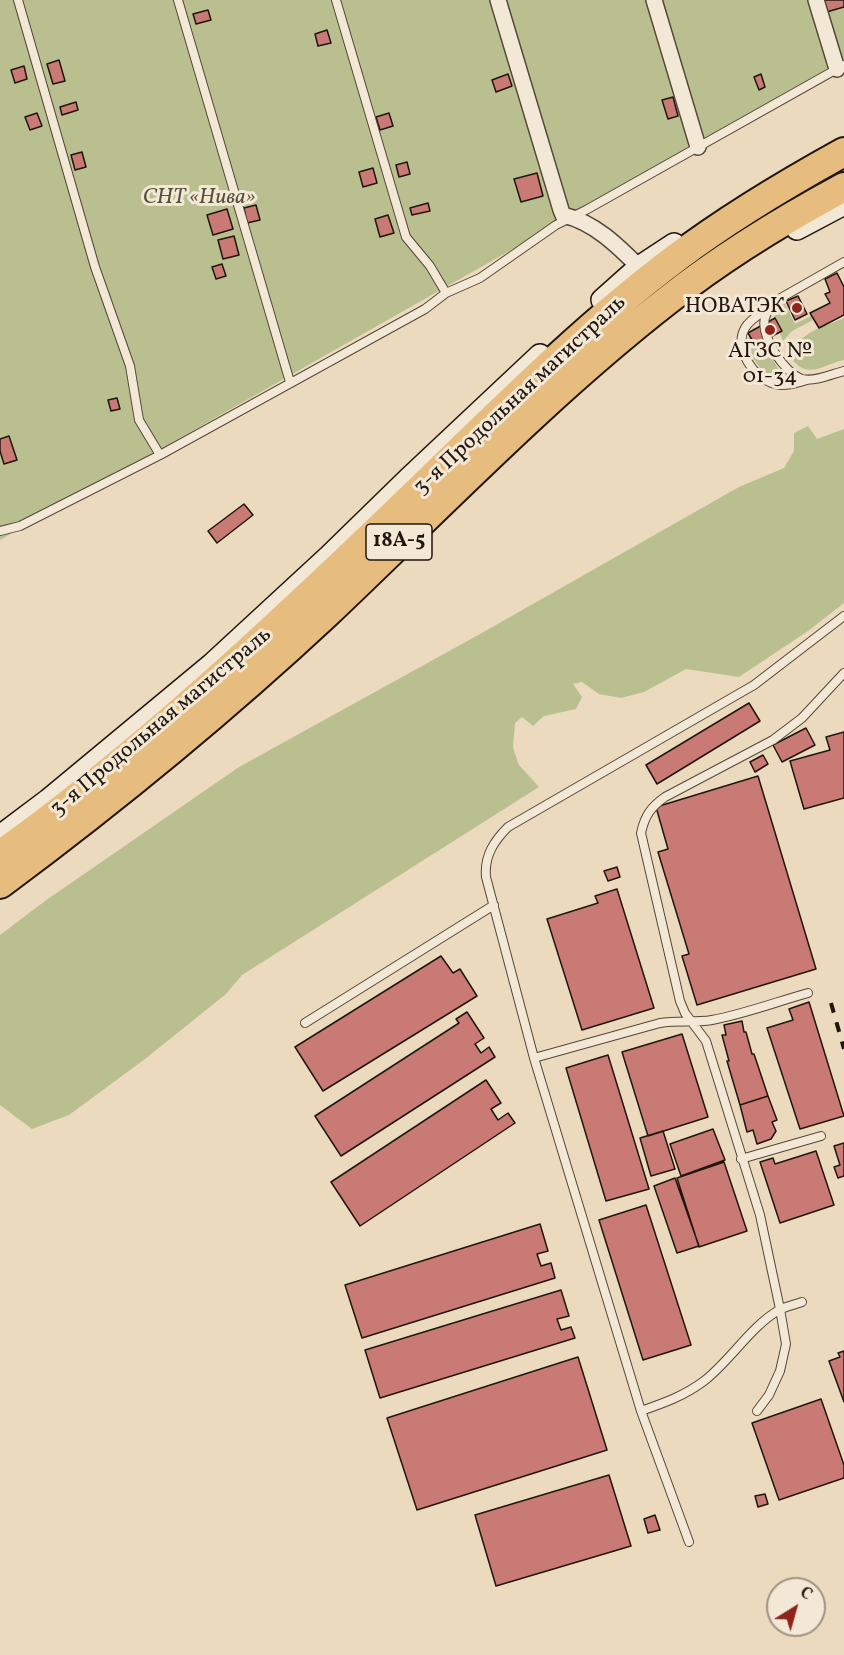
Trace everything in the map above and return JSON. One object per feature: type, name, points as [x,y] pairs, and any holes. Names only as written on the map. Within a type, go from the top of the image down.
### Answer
[{"type":"highway","name":"3-я Продольная магистраль","points":[[0,855],[123,760],[226,671],[495,417],[623,301],[700,240],[801,175],[844,152]]},
{"type":"highway","name":"3-я Продольная магистраль","points":[[0,884],[92,815],[255,679],[577,375],[670,298],[804,208],[844,186]]},
{"type":"street","points":[[498,0],[563,215],[610,238],[639,267]]},
{"type":"street","points":[[654,0],[698,147]]},
{"type":"street","points":[[816,0],[841,67]]},
{"type":"street","points":[[0,836],[48,800],[212,664],[328,558],[496,394],[639,267],[736,208],[801,175]]},
{"type":"street","points":[[670,298],[844,204]]},
{"type":"lane","points":[[18,0],[95,267],[130,366],[140,420],[160,455]]},
{"type":"lane","points":[[178,0],[290,382]]},
{"type":"lane","points":[[336,0],[406,237],[430,266],[446,292]]},
{"type":"lane","points":[[0,531],[20,526],[160,455],[425,309],[446,292],[480,278],[571,217],[841,67]]},
{"type":"lane","points":[[844,262],[808,282],[753,319],[744,329],[742,343],[746,358],[755,373],[775,385],[791,384],[844,371]]},
{"type":"lane","points":[[772,306],[765,318],[764,329],[768,340],[792,373],[802,379],[813,379]]},
{"type":"lane","points":[[689,1542],[641,1411],[534,1058],[485,867],[489,852],[508,827],[754,685],[844,616]]},
{"type":"lane","points":[[757,1411],[769,1395],[780,1371],[786,1344],[780,1309],[760,1215],[706,1041],[685,1013],[680,1000],[641,832],[651,807],[665,797],[773,740],[802,718],[844,673]]},
{"type":"lane","points":[[305,1023],[494,905]]},
{"type":"lane","points":[[534,1058],[660,1023],[708,1021],[808,993]]},
{"type":"lane","points":[[741,1159],[821,1136]]},
{"type":"lane","points":[[641,1411],[678,1398],[704,1380],[729,1358],[760,1325],[780,1309],[802,1302]]},
{"type":"green space","name":"СНТ «Нива»","points":[[0,0],[844,0],[844,61],[0,540]]},
{"type":"green space","points":[[785,303],[795,324],[811,316],[813,320],[792,331],[783,341],[774,317],[780,306]]},
{"type":"green space","points":[[844,318],[844,360],[811,370],[804,369],[792,359],[794,350],[804,337]]},
{"type":"green space","points":[[754,327],[778,369],[769,376],[754,360],[749,347],[748,340]]},
{"type":"green space","points":[[808,426],[817,439],[844,429],[844,603],[808,631],[739,677],[686,669],[644,692],[621,698],[599,694],[582,682],[573,684],[582,697],[576,709],[544,716],[533,726],[522,717],[515,723],[513,748],[519,765],[539,787],[242,975],[226,994],[145,1059],[69,1115],[32,1129],[0,1105],[0,935],[45,901],[239,767],[739,487],[784,468],[794,451],[794,433]]},
{"type":"building","points":[[819,0],[844,0],[844,7],[823,13]]},
{"type":"building","points":[[208,10],[211,20],[196,24],[193,14]]},
{"type":"building","points":[[327,30],[331,43],[318,46],[315,34]]},
{"type":"building","points":[[59,60],[65,81],[53,84],[47,64]]},
{"type":"building","points":[[24,66],[27,79],[15,83],[11,70]]},
{"type":"building","points":[[508,74],[512,86],[496,92],[492,80]]},
{"type":"building","points":[[761,74],[765,87],[759,90],[754,77]]},
{"type":"building","points":[[673,97],[678,116],[668,119],[662,100]]},
{"type":"building","points":[[76,102],[78,110],[62,115],[60,107]]},
{"type":"building","points":[[37,113],[42,126],[30,130],[25,117]]},
{"type":"building","points":[[389,113],[393,126],[380,130],[376,117]]},
{"type":"building","points":[[82,152],[86,167],[75,170],[71,155]]},
{"type":"building","points":[[407,162],[410,174],[399,177],[396,165]]},
{"type":"building","points":[[373,168],[377,183],[363,187],[359,172]]},
{"type":"building","points":[[537,173],[543,196],[521,202],[514,179]]},
{"type":"building","points":[[428,203],[430,211],[412,215],[410,208]]},
{"type":"building","points":[[256,205],[260,220],[247,223],[244,208]]},
{"type":"building","points":[[227,209],[233,229],[213,235],[207,215]]},
{"type":"building","points":[[388,215],[394,233],[380,237],[375,219]]},
{"type":"building","points":[[234,236],[239,255],[223,259],[218,240]]},
{"type":"building","points":[[222,264],[226,276],[216,279],[212,267]]},
{"type":"building","points":[[837,273],[844,287],[844,315],[819,328],[810,313],[830,303],[825,294],[830,292],[825,279]]},
{"type":"building","name":"НОВАТЭК","points":[[798,296],[807,314],[795,320],[786,301]]},
{"type":"building","points":[[775,318],[782,331],[755,345],[748,333]]},
{"type":"building","points":[[117,398],[120,409],[111,411],[108,400]]},
{"type":"building","points":[[9,436],[17,460],[4,464],[0,451],[0,439]]},
{"type":"building","points":[[244,504],[253,515],[217,543],[208,531]]},
{"type":"building","points":[[749,703],[760,721],[657,784],[646,765]]},
{"type":"building","points":[[806,728],[815,745],[782,762],[773,745]]},
{"type":"building","points":[[844,732],[844,798],[804,809],[790,761],[830,750],[826,737]]},
{"type":"building","points":[[763,755],[768,764],[755,772],[750,762]]},
{"type":"building","points":[[758,776],[816,969],[697,1005],[682,956],[689,954],[658,852],[668,849],[656,807]]},
{"type":"building","points":[[617,867],[620,877],[608,881],[604,871]]},
{"type":"building","points":[[617,889],[654,1008],[582,1030],[547,919],[598,903],[595,896]]},
{"type":"building","points":[[441,956],[453,973],[460,969],[477,996],[323,1091],[295,1047]]},
{"type":"building","points":[[809,1002],[844,1116],[800,1129],[767,1028],[793,1020],[789,1009]]},
{"type":"building","points":[[467,1012],[484,1038],[475,1044],[481,1053],[489,1047],[495,1057],[341,1156],[315,1116],[459,1023],[456,1019]]},
{"type":"building","points":[[742,1021],[768,1096],[740,1105],[722,1035],[726,1035],[724,1025]]},
{"type":"building","points":[[682,1034],[708,1117],[648,1136],[622,1052]]},
{"type":"building","points":[[608,1055],[649,1189],[606,1201],[566,1068]]},
{"type":"building","points":[[486,1080],[501,1103],[491,1109],[498,1120],[508,1113],[515,1123],[360,1226],[331,1182]]},
{"type":"building","points":[[768,1096],[777,1120],[772,1122],[776,1131],[771,1139],[757,1144],[753,1130],[747,1132],[740,1105]]},
{"type":"building","points":[[713,1129],[725,1160],[681,1176],[670,1144]]},
{"type":"building","points":[[663,1131],[675,1169],[651,1176],[640,1138]]},
{"type":"building","points":[[844,1143],[844,1176],[838,1178],[834,1167],[840,1165],[834,1146]]},
{"type":"building","points":[[816,1151],[834,1205],[780,1223],[760,1162],[773,1158],[775,1164]]},
{"type":"building","points":[[724,1162],[747,1231],[699,1247],[677,1178]]},
{"type":"building","points":[[675,1178],[699,1246],[677,1253],[654,1186]]},
{"type":"building","points":[[646,1205],[691,1345],[643,1360],[599,1220]]},
{"type":"building","points":[[540,1224],[548,1251],[537,1254],[541,1266],[551,1263],[555,1278],[362,1338],[345,1285]]},
{"type":"building","points":[[561,1290],[569,1316],[557,1319],[561,1330],[571,1327],[575,1338],[380,1398],[365,1350]]},
{"type":"building","points":[[844,1351],[844,1402],[829,1361],[840,1357],[838,1353]]},
{"type":"building","points":[[578,1357],[607,1450],[417,1510],[387,1418]]},
{"type":"building","points":[[821,1399],[844,1465],[844,1478],[779,1500],[752,1423]]},
{"type":"building","points":[[609,1475],[631,1546],[496,1586],[475,1515]]},
{"type":"building","points":[[765,1494],[768,1504],[758,1507],[755,1496]]},
{"type":"building","points":[[655,1515],[660,1530],[648,1533],[644,1519]]},
{"type":"railway","points":[[831,1003],[844,1049]]},
{"type":"place","name":"НОВАТЭК","points":[[797,308]]},
{"type":"place","name":"АГЗС № 01-34","points":[[770,330]]}]
